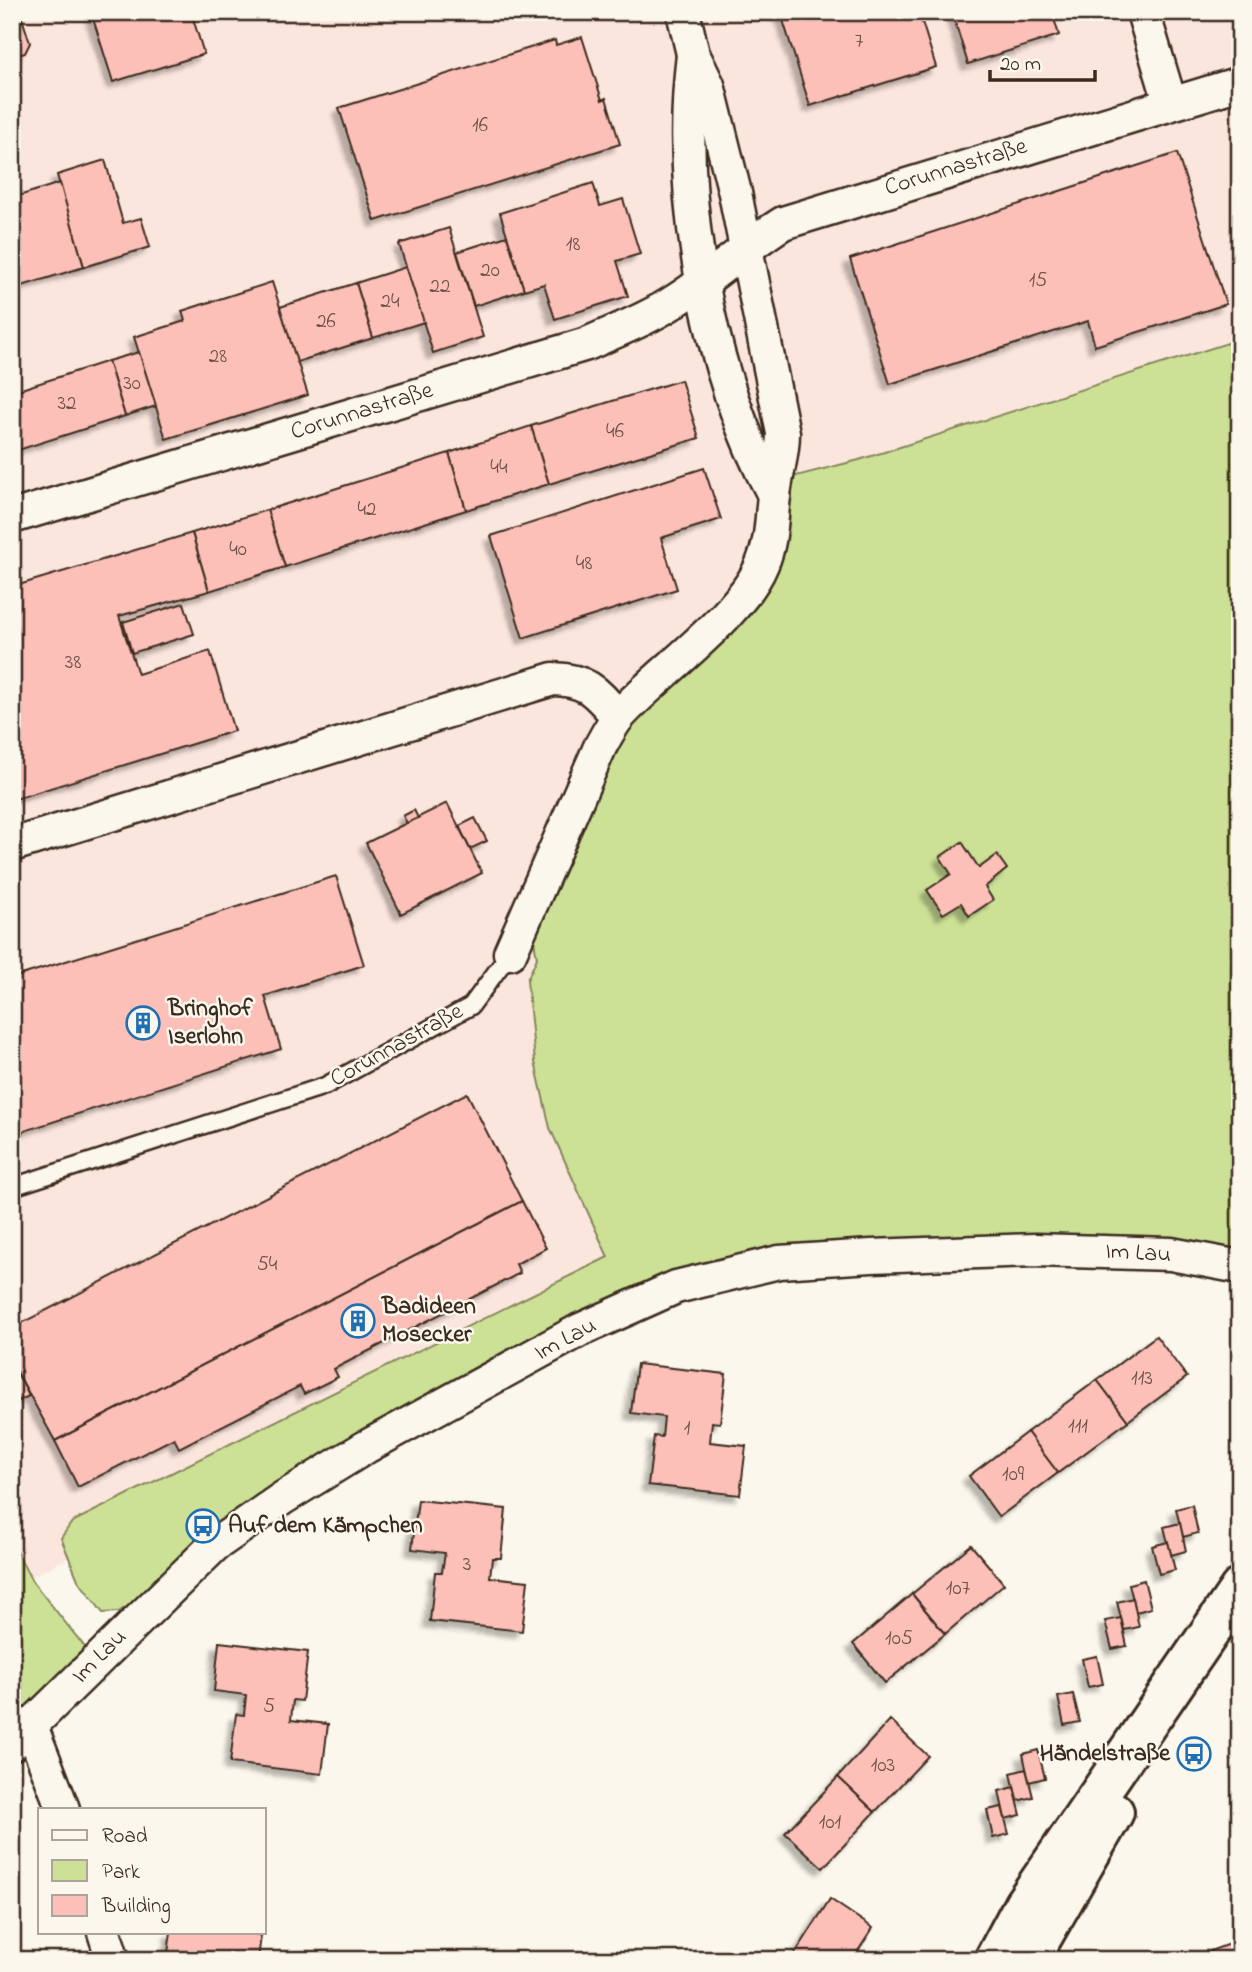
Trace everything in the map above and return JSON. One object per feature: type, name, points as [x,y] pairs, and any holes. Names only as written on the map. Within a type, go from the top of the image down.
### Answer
[{"type":"main road","points":[[993,1960],[1024,1904],[1240,1588]]},
{"type":"main road","points":[[1029,1960],[1219,1619]]},
{"type":"street","name":"Corunnastraße","points":[[510,953],[600,747],[618,717],[715,626],[746,591],[762,566],[772,531],[774,495],[783,455],[783,433],[747,245],[708,85],[693,54],[683,12]]},
{"type":"street","points":[[1143,12],[1170,102]]},
{"type":"street","name":"Corunnastraße","points":[[693,54],[687,126],[700,281],[715,340],[753,457],[774,495]]},
{"type":"street","name":"Corunnastraße","points":[[12,517],[587,344],[647,317],[680,298],[747,245],[783,223],[814,211],[1240,83]]},
{"type":"street","points":[[12,845],[553,679],[573,680],[593,688],[618,717]]},
{"type":"street","name":"Im Lau","points":[[22,1735],[215,1545],[366,1447],[580,1330],[676,1287],[779,1262],[912,1254],[1035,1250],[1171,1254],[1240,1267]]},
{"type":"street","points":[[22,1735],[62,1808]]},
{"type":"street","points":[[105,1934],[113,1960]]},
{"type":"lane","name":"Corunnastraße","points":[[12,1187],[325,1086],[471,1006],[510,953]]},
{"type":"shaded area","points":[[12,12],[1240,12],[1240,339],[859,460],[788,478],[788,506],[533,935],[537,958],[527,980],[617,1276],[29,1578],[12,1545]]},
{"type":"green space","points":[[1240,339],[1240,1260],[670,1276],[151,1593],[118,1612],[103,1613],[78,1580],[61,1538],[72,1522],[608,1257],[550,1128],[535,1062],[527,980],[537,958],[533,935],[624,729],[719,635],[788,478],[859,460]]},
{"type":"green space","points":[[12,1543],[32,1581],[92,1656],[12,1738]]},
{"type":"building","points":[[12,12],[20,12],[30,43],[25,53],[12,57]]},
{"type":"building","points":[[91,12],[191,12],[204,54],[113,82]]},
{"type":"building","points":[[776,12],[919,12],[936,67],[810,106],[782,17]]},
{"type":"building","points":[[952,12],[1052,12],[1059,35],[968,64]]},
{"type":"building","points":[[582,37],[602,100],[606,98],[620,144],[375,221],[339,108],[555,40],[556,45]]},
{"type":"building","points":[[1177,153],[1226,304],[1095,346],[1088,321],[890,384],[850,259]]},
{"type":"building","points":[[105,160],[123,223],[141,218],[150,247],[84,267],[57,175]]},
{"type":"building","points":[[60,183],[84,267],[12,289],[12,198]]},
{"type":"building","points":[[593,183],[600,206],[623,199],[640,254],[617,261],[628,296],[555,319],[544,284],[524,290],[500,213]]},
{"type":"building","points":[[449,228],[483,337],[433,353],[399,244]]},
{"type":"building","points":[[507,236],[524,290],[474,306],[457,252]]},
{"type":"building","points":[[406,267],[424,322],[373,338],[356,283]]},
{"type":"building","points":[[272,282],[308,395],[166,439],[134,337],[185,321],[182,311]]},
{"type":"building","points":[[356,283],[373,338],[297,362],[280,307]]},
{"type":"building","points":[[139,352],[156,406],[125,416],[108,361]]},
{"type":"building","points":[[108,361],[125,416],[12,452],[12,392]]},
{"type":"building","points":[[681,380],[699,438],[549,484],[531,426]]},
{"type":"building","points":[[531,426],[549,484],[466,510],[449,453]]},
{"type":"building","points":[[449,453],[466,510],[285,567],[267,510]]},
{"type":"building","points":[[704,468],[721,519],[661,538],[677,589],[523,638],[491,536]]},
{"type":"building","points":[[267,510],[285,567],[209,591],[192,533]]},
{"type":"building","points":[[192,533],[209,591],[119,616],[138,674],[210,651],[234,731],[12,800],[12,587]]},
{"type":"building","points":[[184,603],[194,634],[132,653],[123,622]]},
{"type":"building","points":[[447,803],[482,873],[401,914],[366,843]]},
{"type":"building","points":[[414,810],[418,818],[407,823],[403,816]]},
{"type":"building","points":[[475,818],[487,841],[470,849],[459,826]]},
{"type":"building","points":[[962,842],[979,868],[997,855],[1007,869],[985,887],[993,900],[969,916],[961,903],[943,914],[927,890],[951,874],[940,857]]},
{"type":"building","name":"Bringhof Iserlohn","points":[[336,876],[364,965],[265,996],[281,1049],[12,1135],[12,978]]},
{"type":"building","points":[[467,1093],[522,1201],[55,1441],[12,1363],[12,1328]]},
{"type":"building","name":"Badideen Mosecker","points":[[522,1201],[546,1248],[516,1264],[520,1273],[334,1369],[338,1377],[304,1394],[300,1386],[179,1448],[174,1438],[78,1487],[55,1441]]},
{"type":"building","points":[[1156,1336],[1187,1377],[1128,1421],[1097,1380]]},
{"type":"building","points":[[12,1363],[29,1396],[12,1404]]},
{"type":"building","points":[[637,1364],[726,1374],[720,1423],[712,1422],[710,1442],[746,1446],[740,1495],[648,1485],[654,1436],[662,1437],[664,1417],[631,1413]]},
{"type":"building","points":[[1097,1380],[1128,1421],[1058,1473],[1027,1432]]},
{"type":"building","points":[[1027,1432],[1058,1473],[999,1517],[969,1476]]},
{"type":"building","points":[[418,1500],[506,1509],[501,1558],[492,1558],[490,1577],[528,1581],[522,1631],[430,1621],[435,1572],[442,1572],[445,1553],[412,1549]]},
{"type":"building","points":[[1192,1505],[1198,1533],[1183,1537],[1176,1509]]},
{"type":"building","points":[[1180,1523],[1186,1551],[1171,1555],[1164,1527]]},
{"type":"building","points":[[1168,1542],[1175,1570],[1159,1574],[1152,1546]]},
{"type":"building","points":[[971,1545],[1004,1584],[945,1634],[912,1594]]},
{"type":"building","points":[[1144,1580],[1151,1608],[1136,1612],[1129,1584]]},
{"type":"building","points":[[912,1594],[945,1634],[885,1683],[853,1644]]},
{"type":"building","points":[[1133,1598],[1139,1627],[1124,1630],[1117,1602]]},
{"type":"building","points":[[1121,1618],[1127,1646],[1112,1649],[1105,1621]]},
{"type":"building","points":[[219,1642],[308,1652],[302,1701],[293,1700],[291,1720],[328,1724],[322,1774],[230,1763],[236,1714],[244,1715],[246,1695],[214,1691]]},
{"type":"building","points":[[1097,1656],[1103,1684],[1088,1687],[1082,1659]]},
{"type":"building","points":[[1073,1694],[1080,1722],[1064,1725],[1058,1697]]},
{"type":"building","points":[[890,1720],[928,1756],[875,1812],[838,1777]]},
{"type":"building","points":[[1038,1750],[1045,1778],[1029,1782],[1023,1754]]},
{"type":"building","points":[[1026,1769],[1033,1797],[1017,1801],[1011,1773]]},
{"type":"building","points":[[838,1777],[875,1812],[823,1868],[785,1833]]},
{"type":"building","points":[[1014,1787],[1021,1815],[1005,1819],[999,1791]]},
{"type":"building","points":[[1002,1807],[1009,1834],[993,1838],[987,1810]]},
{"type":"building","points":[[830,1899],[873,1928],[852,1960],[791,1960]]},
{"type":"building","points":[[171,1934],[261,1935],[258,1960],[167,1960]]},
{"type":"building","points":[[1240,1940],[1240,1960],[1213,1960],[1210,1951]]},
{"type":"place","name":"Bringhof Iserlohn","points":[[143,1023]]},
{"type":"place","name":"Badideen Mosecker","points":[[358,1321]]},
{"type":"place","name":"Auf dem Kämpchen","points":[[203,1526]]},
{"type":"place","name":"Händelstraße","points":[[1194,1754]]}]
